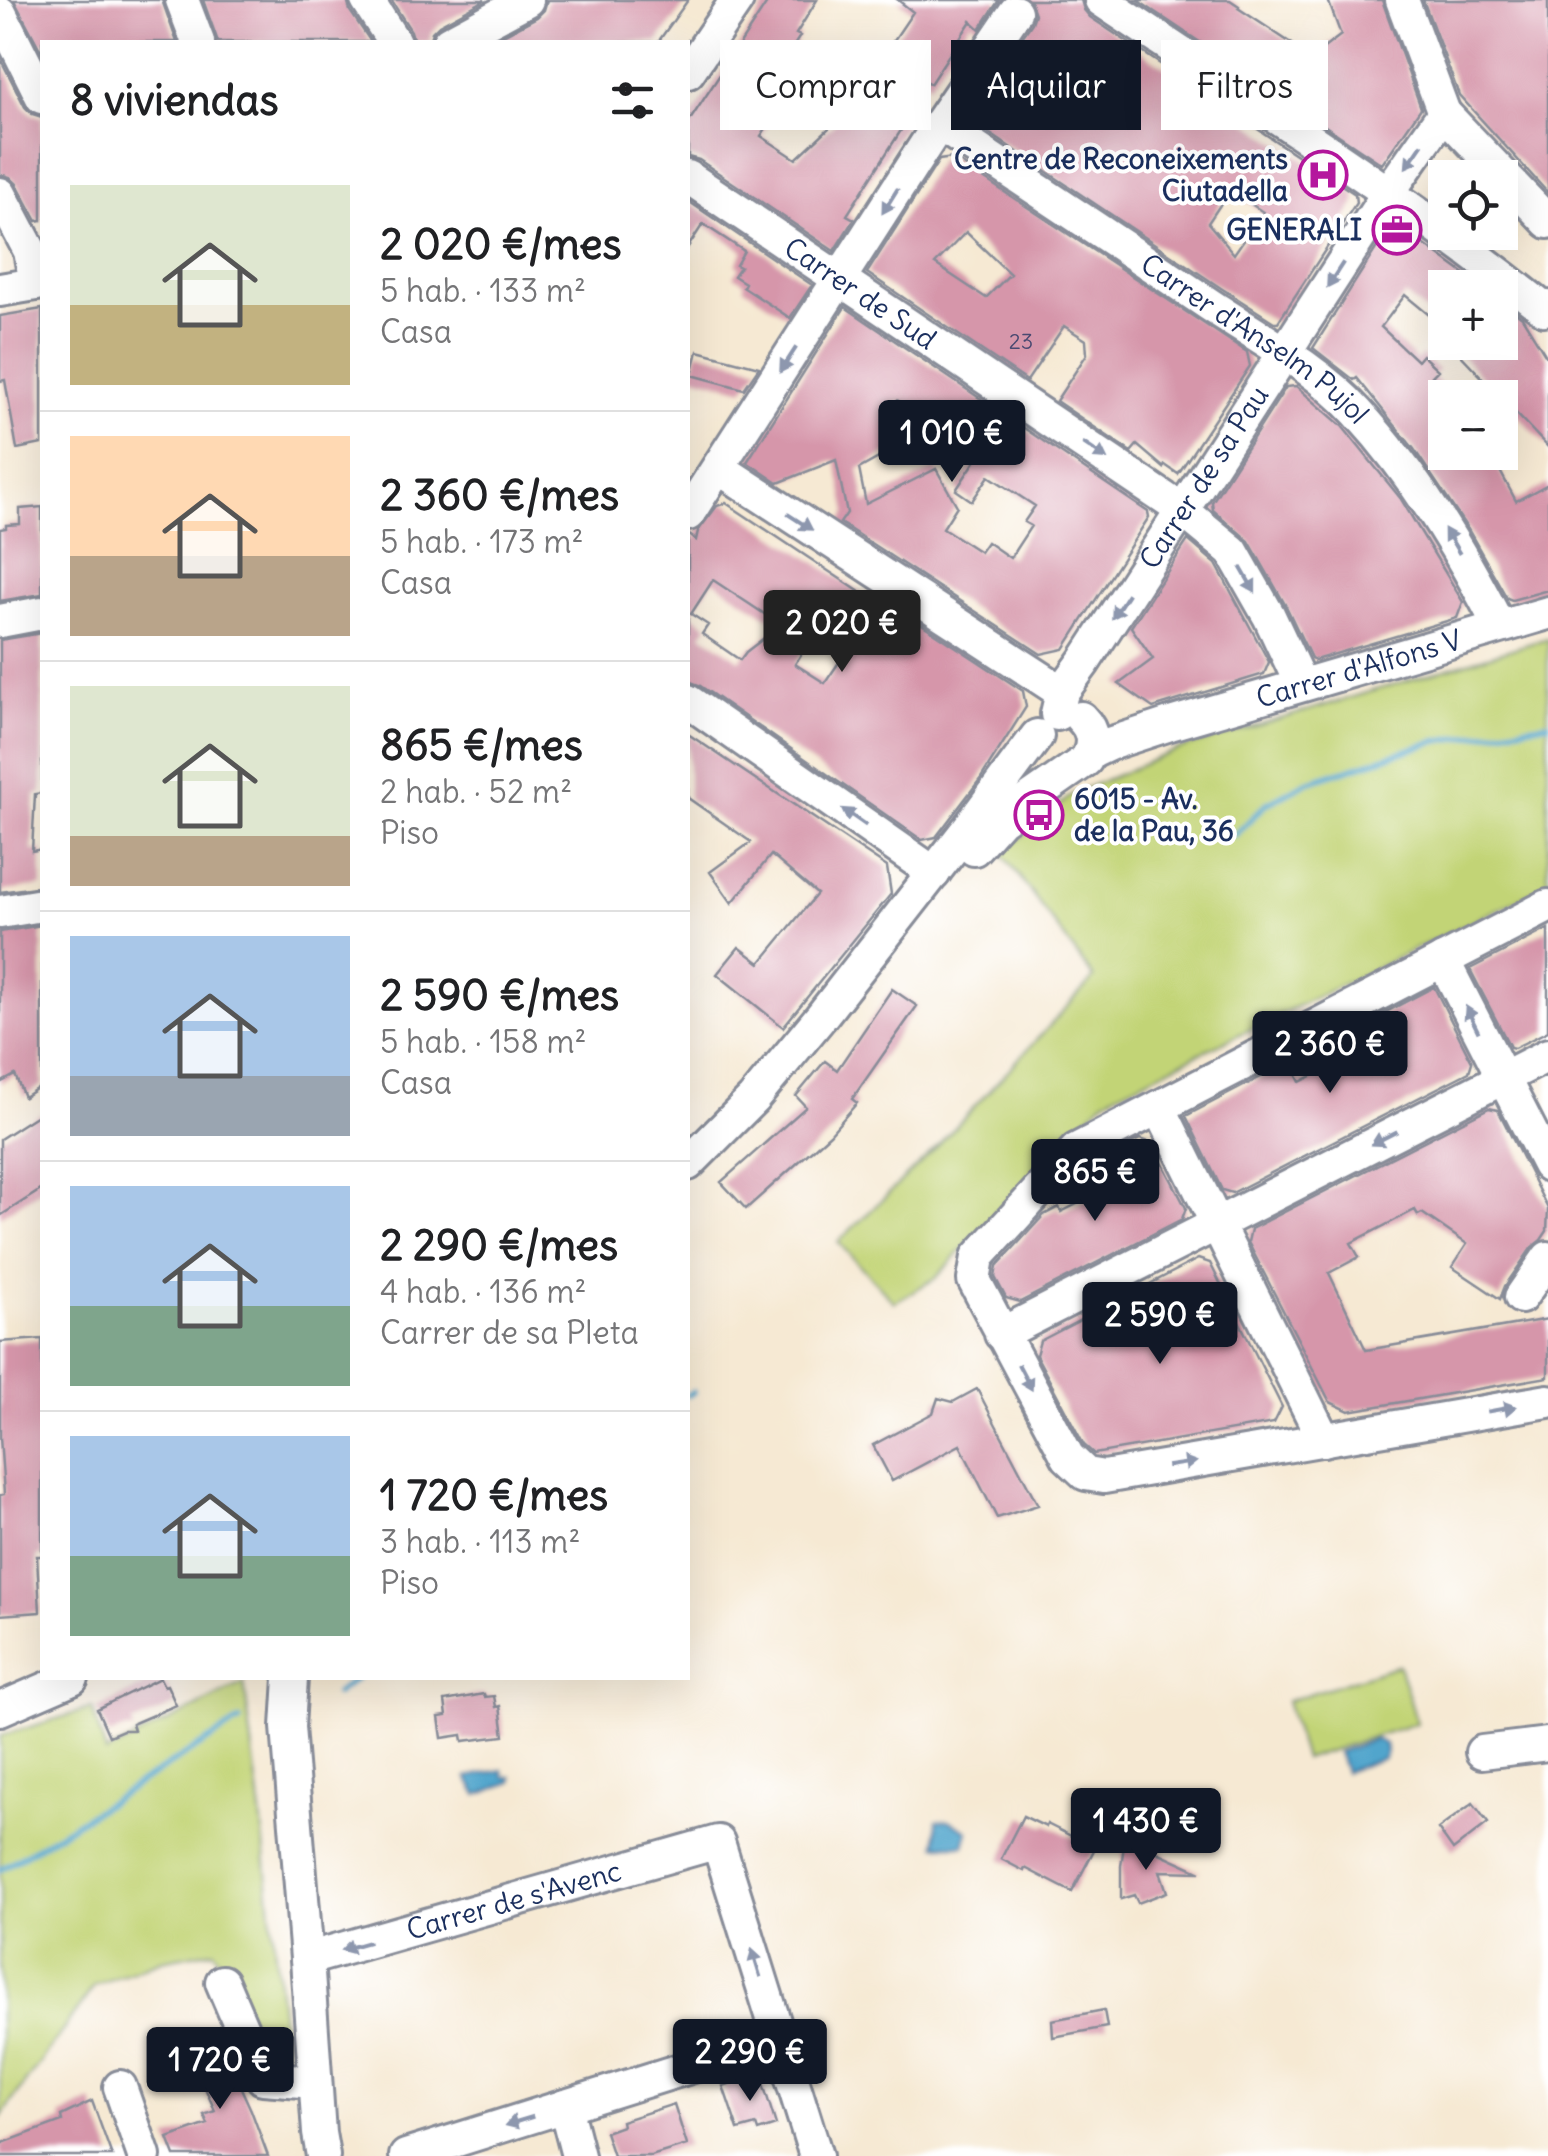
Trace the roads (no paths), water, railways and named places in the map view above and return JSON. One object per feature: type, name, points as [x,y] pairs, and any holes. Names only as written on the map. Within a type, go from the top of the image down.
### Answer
[{"type":"street","points":[[182,0],[197,40]]},
{"type":"street","points":[[367,0],[393,40]]},
{"type":"street","points":[[453,40],[527,0]]},
{"type":"street","points":[[687,40],[715,0]]},
{"type":"street","points":[[690,69],[737,0]]},
{"type":"street","points":[[1101,0],[1388,193],[1546,311]]},
{"type":"street","points":[[1402,0],[1444,113],[1548,222]]},
{"type":"street","points":[[690,511],[1015,12]]},
{"type":"street","points":[[0,13],[40,93]]},
{"type":"street","name":"Carrer de sa Pau","points":[[690,1162],[753,1099],[820,1018],[1059,715],[1182,510],[1444,113]]},
{"type":"street","name":"Carrer d'Anselm Pujol","points":[[939,124],[1285,354],[1355,409],[1434,511],[1499,626]]},
{"type":"street","name":"Carrer de Sud","points":[[690,178],[1182,510],[1232,551],[1301,684]]},
{"type":"street","points":[[0,194],[39,283],[0,290]]},
{"type":"street","points":[[715,473],[1059,715],[1091,730],[1093,738],[1082,761],[1059,768],[1046,762],[1038,750],[1059,715]]},
{"type":"street","points":[[0,621],[40,612]]},
{"type":"street","name":"Carrer d'Alfons V","points":[[1082,761],[1109,744],[1170,724],[1548,612]]},
{"type":"street","points":[[690,702],[934,872]]},
{"type":"street","name":"Carrer d'Alfons V","points":[[1059,715],[1125,726],[1170,724]]},
{"type":"street","name":"Carrer de sa Pau","points":[[820,1018],[1001,820],[1082,761]]},
{"type":"street","points":[[0,912],[40,905]]},
{"type":"street","points":[[1548,906],[1076,1150],[978,1258],[974,1280],[1068,1457],[1086,1474],[1104,1477],[1548,1402]]},
{"type":"street","points":[[1443,960],[1548,1165]]},
{"type":"street","points":[[1002,1334],[1548,1054]]},
{"type":"street","points":[[1159,1108],[1324,1440]]},
{"type":"street","points":[[1521,1297],[1548,1258]]},
{"type":"street","points":[[0,1708],[67,1680]]},
{"type":"street","points":[[273,1680],[288,1727],[323,2156]]},
{"type":"street","points":[[288,1727],[291,1680]]},
{"type":"street","points":[[1482,1752],[1548,1744]]},
{"type":"street","name":"Carrer de s'Avenc","points":[[308,1959],[718,1842],[779,2039]]},
{"type":"street","points":[[222,1982],[263,2078],[315,2082]]},
{"type":"street","points":[[406,2156],[779,2039],[816,2156]]},
{"type":"street","points":[[120,2086],[144,2156]]},
{"type":"street","points":[[565,2106],[578,2156]]},
{"type":"water","points":[[1375,1739],[1385,1744],[1384,1758],[1345,1772],[1338,1752]]},
{"type":"water","points":[[503,1770],[504,1777],[512,1777],[512,1782],[478,1795],[467,1777]]},
{"type":"water","points":[[937,1820],[949,1820],[968,1831],[964,1845],[936,1845]]},
{"type":"waterway","points":[[1235,835],[1266,804],[1307,782],[1437,741],[1548,723]]},
{"type":"waterway","points":[[336,1694],[354,1680]]},
{"type":"waterway","points":[[0,1870],[240,1721]]},
{"type":"place","name":"Centre de Reconeixements Ciutadella","points":[[1323,175]]},
{"type":"place","name":"GENERALI","points":[[1397,230]]},
{"type":"place","name":"6015 - Av. de la Pau, 36","points":[[1039,815]]}]
